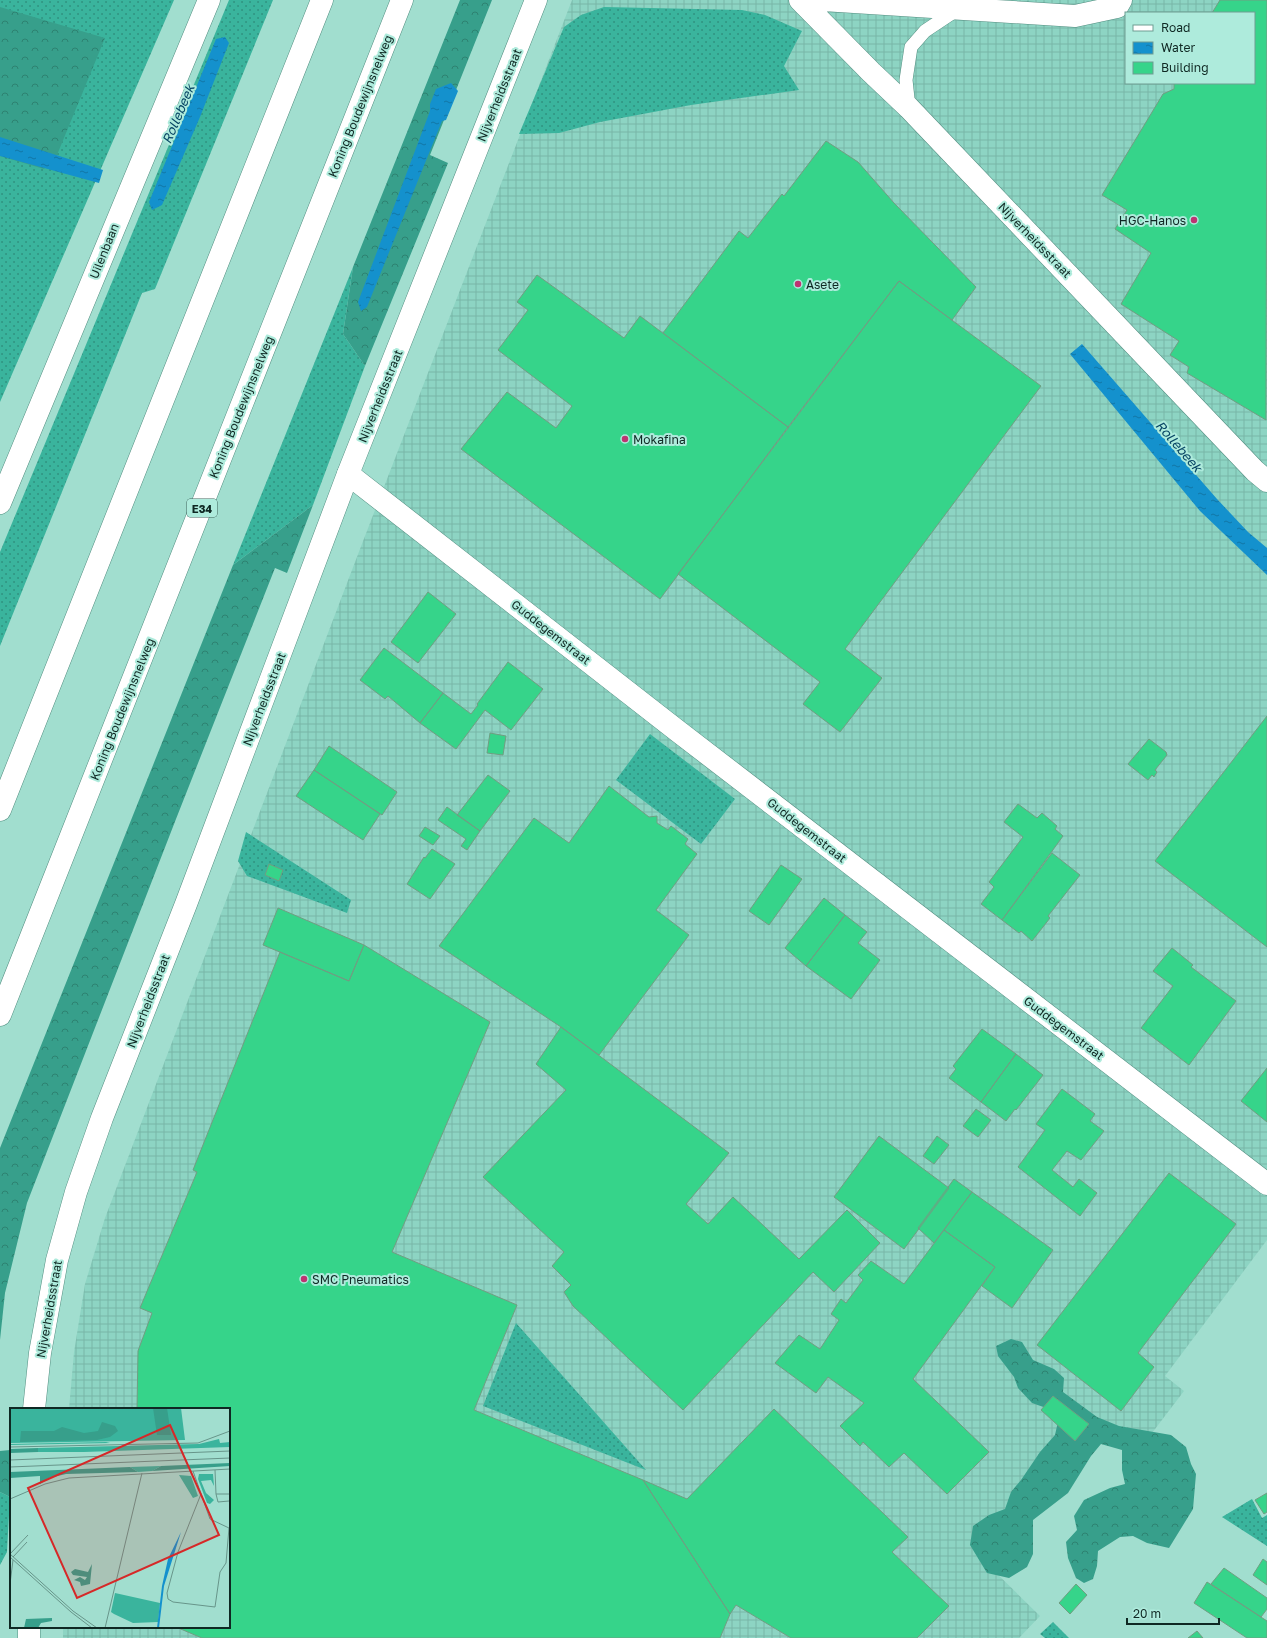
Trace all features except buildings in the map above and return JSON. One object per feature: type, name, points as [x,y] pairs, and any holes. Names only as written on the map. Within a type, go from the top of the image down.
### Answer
[{"type":"main road","name":"Uilenbaan","points":[[0,503],[209,0]]},
{"type":"main road","points":[[0,810],[322,0]]},
{"type":"main road","name":"Koning Boudewijnsnelweg","points":[[0,1015],[402,0]]},
{"type":"main road","name":"Nijverheidsstraat","points":[[34,1408],[40,1353],[57,1260],[76,1192],[102,1118],[186,904],[348,474],[536,0]]},
{"type":"main road","name":"Nijverheidsstraat","points":[[800,0],[909,108],[1255,471],[1267,481]]},
{"type":"main road","points":[[823,0],[1075,16],[1117,7],[1121,0]]},
{"type":"main road","name":"Guddegemstraat","points":[[348,474],[685,737],[1267,1184]]},
{"type":"lane","points":[[909,108],[906,80],[911,47],[926,31],[958,9]]},
{"type":"shaded area","points":[[0,0],[174,0],[0,402]]},
{"type":"shaded area","points":[[229,0],[273,0],[155,289],[142,293],[0,646],[0,552]]},
{"type":"shaded area","points":[[572,0],[1267,0],[1267,1240],[1165,1376],[1184,1391],[1133,1458],[1098,1433],[981,1558],[1040,1616],[1019,1638],[63,1638],[63,1628],[230,1628],[230,1408],[69,1408],[74,1352],[85,1284],[105,1218],[360,549]]},
{"type":"shaded area","points":[[604,7],[742,10],[765,15],[802,31],[784,66],[799,90],[691,105],[600,122],[559,133],[519,134],[564,27],[581,15]]},
{"type":"shaded area","points":[[353,267],[343,334],[365,366],[313,505],[233,565]]},
{"type":"shaded area","points":[[650,734],[735,799],[701,844],[616,780]]},
{"type":"shaded area","points":[[246,832],[351,900],[347,913],[247,876],[238,861]]},
{"type":"shaded area","points":[[516,1323],[646,1470],[483,1406]]},
{"type":"shaded area","points":[[0,1492],[10,1497],[7,1552],[0,1565]]},
{"type":"shaded area","points":[[1252,1499],[1262,1518],[1267,1515],[1267,1546],[1222,1517]]},
{"type":"shaded area","points":[[1053,1622],[1069,1638],[1045,1638],[1040,1634]]},
{"type":"green space","points":[[460,0],[492,0],[430,155],[448,163],[365,366],[343,334],[353,267]]},
{"type":"green space","points":[[0,7],[105,38],[57,155],[44,169],[0,156]]},
{"type":"green space","points":[[313,505],[287,573],[275,568],[27,1203],[5,1293],[0,1340],[0,1148],[233,565]]},
{"type":"green space","points":[[1011,1339],[1022,1342],[1033,1360],[1054,1369],[1064,1378],[1063,1392],[1097,1417],[1119,1426],[1171,1435],[1186,1447],[1191,1464],[1196,1474],[1193,1509],[1169,1548],[1147,1543],[1133,1536],[1120,1537],[1098,1551],[1097,1566],[1093,1579],[1084,1583],[1076,1578],[1068,1558],[1066,1542],[1077,1530],[1074,1516],[1084,1500],[1110,1488],[1125,1484],[1122,1470],[1122,1450],[1101,1444],[1091,1456],[1068,1493],[1033,1520],[1033,1554],[1027,1567],[1009,1578],[987,1573],[970,1545],[973,1526],[989,1515],[1005,1509],[1011,1492],[1040,1452],[1055,1435],[1059,1417],[1052,1410],[1032,1403],[1018,1388],[1014,1377],[998,1356],[996,1346]]},
{"type":"green space","points":[[10,1450],[10,1497],[0,1492],[0,1451]]},
{"type":"water","points":[[225,37],[229,43],[200,117],[162,205],[152,210],[149,202],[216,39]]},
{"type":"water","points":[[451,83],[458,91],[446,120],[442,121],[367,307],[361,311],[358,302],[430,111],[430,104],[436,89]]},
{"type":"water","points":[[0,137],[103,170],[99,183],[0,156]]},
{"type":"water","points":[[1082,344],[1217,499],[1248,532],[1267,548],[1267,575],[1200,511],[1070,354]]},
{"type":"place","name":"HGC-Hanos","points":[[1194,220]]},
{"type":"place","name":"Asete","points":[[798,284]]},
{"type":"place","name":"Mokafina","points":[[625,439]]},
{"type":"place","name":"SMC Pneumatics","points":[[304,1279]]},
{"type":"water label","name":"Rollebeek","points":[[178,114]]},
{"type":"water label","name":"Rollebeek","points":[[1179,446]]}]
